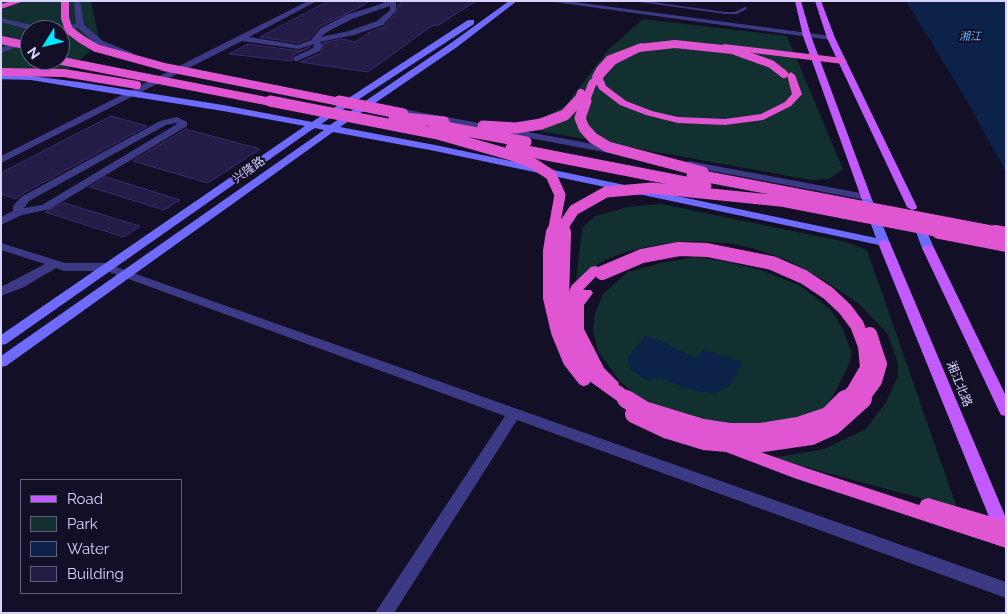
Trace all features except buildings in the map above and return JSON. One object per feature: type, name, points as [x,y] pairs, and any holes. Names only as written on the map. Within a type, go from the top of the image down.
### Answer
[{"type":"highway","points":[[1,7],[20,1]]},
{"type":"highway","points":[[65,1],[65,18],[70,30],[96,48],[303,103]]},
{"type":"highway","points":[[1,40],[20,44]]},
{"type":"highway","points":[[70,62],[303,103],[390,116],[516,128],[541,124],[565,115],[576,105],[587,75],[612,53],[635,45],[668,41],[711,44],[759,55],[781,66],[791,75],[797,94],[788,104],[763,117],[725,122],[692,122],[649,113],[623,103],[602,87],[597,76],[600,69],[610,58],[636,47],[668,43],[706,45],[817,60],[843,62]]},
{"type":"highway","points":[[706,45],[675,46],[642,50],[613,62],[608,69],[607,76],[612,88],[628,101],[648,110],[691,118],[735,119],[753,116],[771,110],[789,96],[790,89],[784,74],[771,64],[753,56],[708,46],[660,45],[639,48],[613,61],[592,84],[580,118],[584,128],[593,138],[608,147],[764,188]]},
{"type":"highway","points":[[1,50],[20,53]]},
{"type":"highway","points":[[70,55],[303,103],[434,133],[1006,245]]},
{"type":"highway","points":[[164,67],[451,123]]},
{"type":"highway","points":[[1,72],[64,74],[276,107],[494,150]]},
{"type":"highway","points":[[178,92],[303,103]]},
{"type":"highway","points":[[390,116],[1006,234]]},
{"type":"highway","points":[[434,133],[494,150],[534,164],[551,175],[556,183],[560,195],[554,223],[549,275],[550,298],[558,332],[570,361],[588,384],[637,416],[668,430],[704,441],[749,445],[811,436],[833,426],[863,399],[875,381],[880,364],[870,333],[845,302],[829,288],[808,275],[766,257],[739,249],[711,245],[670,246],[636,253],[599,272],[577,288],[563,318],[570,347],[589,378],[620,402],[646,416],[800,473],[1005,534]]},
{"type":"highway","points":[[599,272],[642,256],[679,249],[707,250],[772,263],[804,277],[828,293],[845,309],[857,325],[865,346],[867,368],[853,392],[828,416],[798,426],[761,432],[729,432],[703,428],[644,410],[614,392],[589,372],[578,355],[567,327],[562,301],[564,225],[574,210],[588,201],[606,192],[652,188],[780,201]]},
{"type":"main road","name":"兴隆路","points":[[1,341],[314,125],[504,1]]},
{"type":"main road","name":"兴隆路","points":[[1,363],[514,1]]},
{"type":"main road","points":[[798,1],[807,36],[884,243]]},
{"type":"main road","points":[[818,1],[831,38],[912,207],[928,248],[1006,411]]},
{"type":"main road","points":[[1,77],[31,78],[133,93],[314,125],[445,150],[884,243]]},
{"type":"main road","name":"湘江北路","points":[[884,243],[1005,534]]},
{"type":"street","points":[[78,1],[80,26],[100,43],[125,53],[182,68],[349,102],[866,197]]},
{"type":"street","points":[[1,160],[314,1]]},
{"type":"street","points":[[550,1],[831,38]]},
{"type":"street","points":[[240,38],[296,47],[314,40],[374,26],[393,11],[391,2],[349,17],[324,30],[314,40]]},
{"type":"street","points":[[1,20],[20,25]]},
{"type":"street","points":[[70,27],[80,26]]},
{"type":"street","points":[[298,60],[317,49],[318,45],[314,40]]},
{"type":"street","points":[[1,50],[20,43]]},
{"type":"street","points":[[1,222],[19,212],[46,207],[184,124],[178,120],[163,123],[25,199],[18,206],[19,212]]},
{"type":"street","points":[[1,246],[64,267],[106,268],[127,275],[1006,590]]},
{"type":"street","points":[[1,292],[20,284],[54,264]]},
{"type":"street","points":[[384,613],[514,413]]},
{"type":"lane","points":[[635,1],[725,13],[736,13],[746,8]]},
{"type":"green space","points":[[1,1],[91,1],[100,43],[70,68],[70,20],[20,20],[20,70],[68,70],[64,73],[1,81]]},
{"type":"green space","points":[[643,19],[787,36],[843,169],[829,179],[811,180],[523,128],[565,106],[608,50]]},
{"type":"green space","points":[[661,204],[846,242],[867,250],[957,508],[772,458],[824,449],[866,429],[886,402],[898,376],[898,363],[887,333],[858,303],[825,281],[787,260],[752,248],[728,243],[686,241],[645,247],[620,254],[601,262],[576,281],[582,228],[595,216],[628,207]]},
{"type":"green space","points":[[696,257],[761,270],[801,286],[831,310],[843,329],[852,355],[846,371],[826,409],[788,424],[733,430],[641,401],[619,380],[599,353],[593,332],[595,314],[603,294],[628,272],[661,263]]},
{"type":"water","name":"湘江","points":[[906,1],[1006,1],[1006,172],[967,101]]},
{"type":"water","points":[[645,336],[657,339],[695,358],[704,350],[743,362],[732,383],[716,394],[687,389],[661,378],[648,381],[632,371],[627,359]]}]
